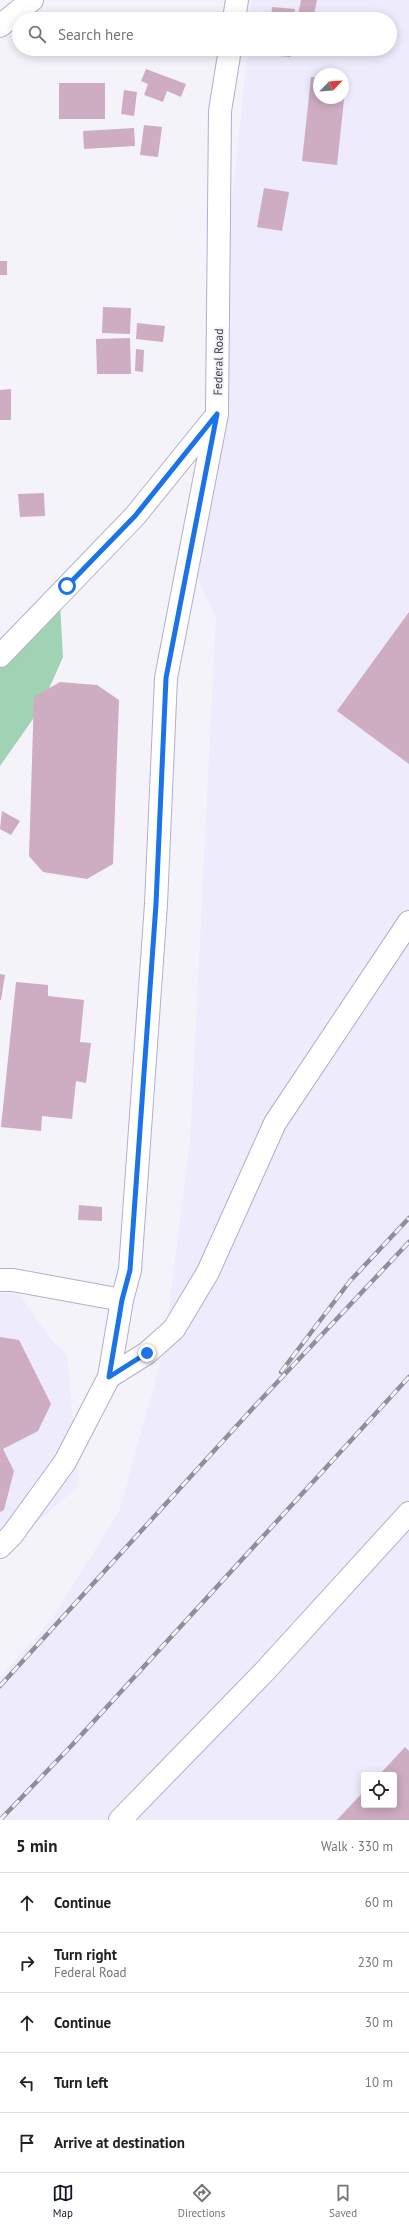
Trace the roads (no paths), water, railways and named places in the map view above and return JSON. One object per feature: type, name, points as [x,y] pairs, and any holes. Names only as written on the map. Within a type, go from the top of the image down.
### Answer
[{"type":"street","points":[[17,12],[32,0]]},
{"type":"street","points":[[235,12],[237,0]]},
{"type":"street","points":[[0,26],[12,16]]},
{"type":"street","name":"Federal Road","points":[[109,1377],[122,1300],[130,1270],[156,904],[166,678],[217,414],[220,111],[229,56]]},
{"type":"street","points":[[0,656],[135,516],[217,414]]},
{"type":"street","points":[[0,1547],[12,1535],[65,1462],[109,1377],[147,1353],[174,1329],[208,1272],[275,1123],[409,922]]},
{"type":"street","points":[[0,1280],[12,1280],[122,1300]]},
{"type":"street","points":[[120,1820],[270,1665],[409,1513]]},
{"type":"railway","points":[[281,1372],[350,1281],[409,1218]]},
{"type":"railway","points":[[0,1686],[253,1408],[409,1242]]},
{"type":"railway","points":[[0,1820],[73,1744],[409,1377]]}]
